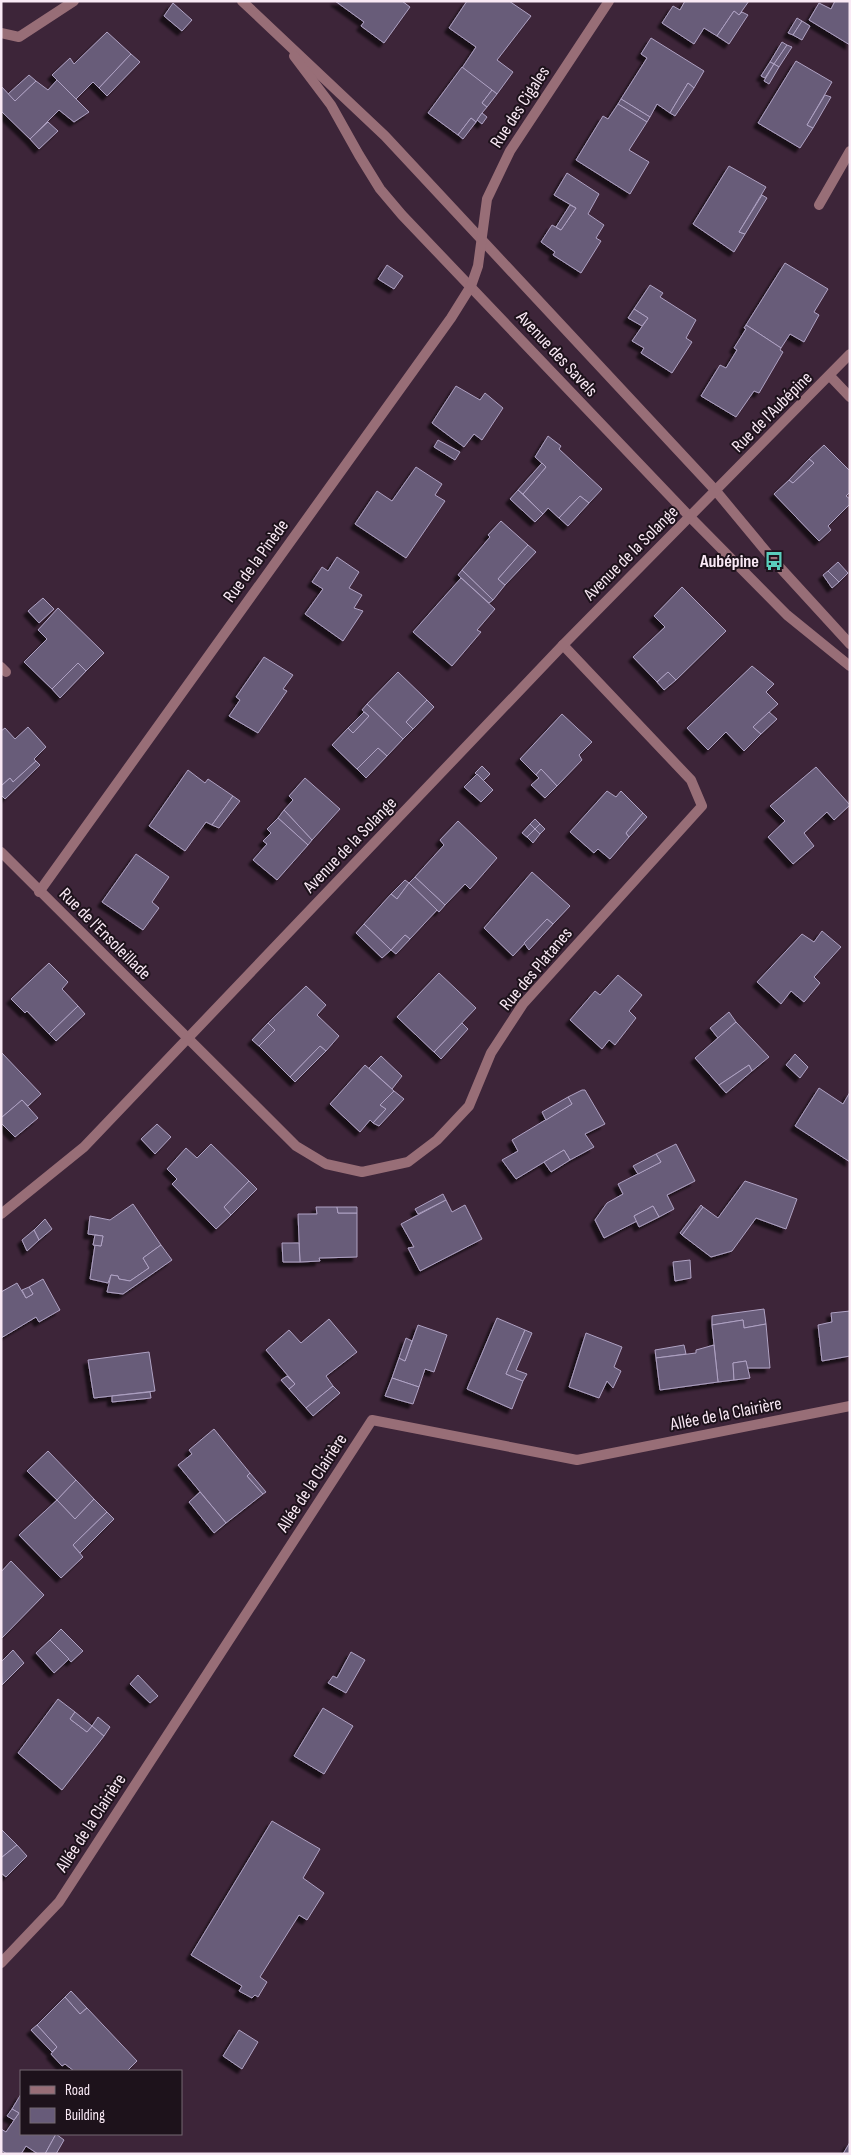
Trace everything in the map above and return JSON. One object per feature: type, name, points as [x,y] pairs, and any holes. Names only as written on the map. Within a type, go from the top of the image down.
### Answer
[{"type":"street","points":[[1,33],[19,37],[74,1]]},
{"type":"street","name":"Avenue des Savels","points":[[242,1],[385,136],[716,491],[774,561],[850,644]]},
{"type":"street","name":"Rue des Cigales","points":[[481,240],[487,199],[510,151],[609,1]]},
{"type":"street","name":"Avenue des Savels","points":[[277,33],[331,106],[358,155],[380,189],[402,215],[690,517],[787,614],[850,666]]},
{"type":"street","points":[[819,205],[850,151]]},
{"type":"street","name":"Rue de la Pinède","points":[[39,892],[451,318],[471,286],[478,266],[481,240]]},
{"type":"street","name":"Rue de l'Aubépine","points":[[716,491],[850,354]]},
{"type":"street","points":[[830,376],[850,397]]},
{"type":"street","name":"Avenue de la Solange","points":[[1,1214],[84,1147],[563,645],[716,491]]},
{"type":"street","name":"Rue des Platanes","points":[[187,1038],[296,1146],[326,1164],[362,1172],[408,1162],[437,1140],[469,1106],[491,1053],[523,1004],[702,806],[691,780],[563,645]]},
{"type":"street","name":"Rue de l'Ensoleillade","points":[[1,852],[187,1038]]},
{"type":"street","name":"Allée de la Clairière","points":[[1,1963],[60,1902],[372,1420],[577,1460],[850,1406]]},
{"type":"building","points":[[335,1],[402,1],[410,7],[384,43],[361,26],[364,22]]},
{"type":"building","points":[[467,1],[509,1],[531,16],[497,60],[513,72],[497,94],[462,68],[476,47],[449,28]]},
{"type":"building","points":[[685,1],[749,1],[739,15],[734,11],[717,36],[704,28],[694,44],[662,23],[673,6],[680,10]]},
{"type":"building","points":[[835,1],[850,1],[850,45],[809,20],[819,3],[831,9]]},
{"type":"building","points":[[173,3],[192,20],[182,31],[164,16]]},
{"type":"building","points":[[734,11],[739,15],[742,12],[748,15],[729,44],[717,36]]},
{"type":"building","points":[[797,18],[802,21],[793,35],[788,33]]},
{"type":"building","points":[[802,21],[810,26],[802,40],[793,35]]},
{"type":"building","points":[[107,32],[131,54],[99,88],[93,82],[76,99],[52,75],[70,58],[74,64]]},
{"type":"building","points":[[651,38],[704,71],[694,88],[688,83],[670,113],[657,104],[650,117],[621,99],[647,58],[641,54]]},
{"type":"building","points":[[782,42],[787,45],[774,64],[770,62]]},
{"type":"building","points":[[787,45],[792,47],[779,67],[774,64]]},
{"type":"building","points":[[131,54],[140,62],[107,96],[99,88]]},
{"type":"building","points":[[796,61],[832,82],[807,125],[813,128],[800,148],[758,123]]},
{"type":"building","points":[[770,62],[774,64],[765,78],[761,76]]},
{"type":"building","points":[[774,64],[779,67],[769,84],[764,81]]},
{"type":"building","points":[[462,67],[492,90],[482,103],[487,107],[476,122],[471,118],[458,135],[428,113]]},
{"type":"building","points":[[29,75],[36,81],[15,101],[8,94]]},
{"type":"building","points":[[57,80],[89,112],[74,122],[59,110],[30,139],[1,111],[1,86],[15,101],[36,81],[48,90]]},
{"type":"building","points":[[688,83],[694,88],[675,116],[670,113]]},
{"type":"building","points":[[492,90],[497,94],[487,107],[482,103]]},
{"type":"building","points":[[825,95],[831,97],[813,128],[807,125]]},
{"type":"building","points":[[621,99],[650,117],[647,122],[618,104]]},
{"type":"building","points":[[618,104],[647,122],[629,150],[649,162],[630,194],[576,160],[603,116],[608,119]]},
{"type":"building","points":[[482,113],[487,117],[482,124],[477,120]]},
{"type":"building","points":[[471,118],[476,122],[463,139],[458,135]]},
{"type":"building","points":[[48,122],[58,131],[39,149],[30,139]]},
{"type":"building","points":[[729,166],[766,187],[739,232],[745,234],[734,252],[693,224]]},
{"type":"building","points":[[567,173],[599,194],[588,214],[604,225],[596,238],[601,241],[581,273],[553,255],[555,252],[541,242],[552,225],[561,230],[576,208],[554,195]]},
{"type":"building","points":[[762,195],[767,198],[745,234],[739,232]]},
{"type":"building","points":[[570,205],[576,208],[561,230],[556,227]]},
{"type":"building","points":[[785,263],[828,289],[814,312],[819,315],[804,342],[790,334],[781,348],[746,325]]},
{"type":"building","points":[[387,265],[403,276],[394,289],[378,279]]},
{"type":"building","points":[[650,285],[663,293],[660,297],[696,320],[686,338],[692,342],[672,373],[641,353],[644,348],[632,341],[648,318],[634,309]]},
{"type":"building","points":[[634,309],[648,318],[642,326],[628,318]]},
{"type":"building","points":[[746,325],[781,348],[780,350],[783,352],[759,393],[754,391],[736,417],[701,396],[720,365],[726,368],[737,350],[734,348],[746,329],[744,328]]},
{"type":"building","points":[[456,386],[480,400],[485,393],[503,408],[482,440],[474,434],[464,447],[432,423]]},
{"type":"building","points":[[548,436],[561,446],[559,449],[602,489],[589,503],[580,496],[559,518],[548,508],[543,514],[523,494],[546,467],[535,457]]},
{"type":"building","points":[[438,440],[460,452],[455,460],[434,447]]},
{"type":"building","points":[[824,445],[850,471],[850,492],[846,496],[850,499],[850,504],[828,526],[831,530],[819,541],[774,494],[789,480],[793,483],[814,463],[809,459]]},
{"type":"building","points":[[809,459],[814,463],[793,483],[789,480]]},
{"type":"building","points":[[542,463],[546,467],[523,494],[518,490]]},
{"type":"building","points":[[416,467],[442,484],[435,495],[445,501],[406,558],[355,524],[377,491],[392,501]]},
{"type":"building","points":[[518,490],[543,514],[535,522],[510,499]]},
{"type":"building","points":[[580,496],[589,503],[568,526],[559,518]]},
{"type":"building","points":[[501,521],[528,545],[498,579],[505,585],[493,600],[462,570]]},
{"type":"building","points":[[528,545],[536,552],[505,585],[498,579]]},
{"type":"building","points":[[337,557],[359,572],[349,588],[362,595],[354,608],[363,611],[343,641],[305,614],[323,589],[312,582],[322,567],[328,571]]},
{"type":"building","points":[[838,562],[848,573],[839,582],[828,571]]},
{"type":"building","points":[[462,570],[493,600],[489,603],[458,575]]},
{"type":"building","points":[[828,571],[839,582],[832,588],[823,575]]},
{"type":"building","points":[[461,578],[495,609],[477,630],[481,632],[452,666],[413,632]]},
{"type":"building","points":[[682,587],[726,631],[676,680],[668,672],[657,682],[633,657],[665,627],[654,616]]},
{"type":"building","points":[[43,598],[54,609],[39,623],[28,611]]},
{"type":"building","points":[[58,608],[104,653],[86,671],[78,663],[52,689],[24,662],[47,639],[38,630]]},
{"type":"building","points":[[264,657],[293,675],[283,689],[287,691],[258,733],[229,716],[240,700],[236,697]]},
{"type":"building","points":[[78,663],[86,671],[60,698],[52,689]]},
{"type":"building","points":[[752,666],[774,684],[766,692],[778,704],[753,727],[761,734],[744,751],[726,732],[708,750],[687,728]]},
{"type":"building","points":[[398,672],[427,700],[406,722],[413,729],[403,739],[367,704]]},
{"type":"building","points":[[668,672],[676,680],[664,690],[657,682]]},
{"type":"building","points":[[427,700],[434,707],[413,729],[406,722]]},
{"type":"building","points":[[367,704],[403,739],[387,756],[378,748],[357,769],[332,745],[348,728],[353,733],[369,716],[362,710]]},
{"type":"building","points":[[364,712],[369,716],[353,733],[348,728]]},
{"type":"building","points":[[769,712],[777,719],[761,734],[753,727]]},
{"type":"building","points":[[562,714],[592,742],[579,755],[582,760],[557,786],[541,769],[536,775],[520,759]]},
{"type":"building","points":[[28,727],[46,747],[34,759],[36,761],[13,782],[10,778],[1,786],[1,731],[5,728],[15,739]]},
{"type":"building","points":[[378,748],[387,756],[366,778],[357,769]]},
{"type":"building","points":[[36,761],[40,765],[5,799],[1,795],[1,786],[10,778],[13,782]]},
{"type":"building","points":[[482,766],[490,774],[483,781],[475,773]]},
{"type":"building","points":[[816,767],[850,805],[834,820],[827,812],[804,833],[814,846],[793,864],[768,837],[785,821],[770,806]]},
{"type":"building","points":[[541,769],[557,786],[545,798],[531,785],[539,778],[536,775]]},
{"type":"building","points":[[188,770],[205,783],[208,779],[233,796],[212,825],[206,822],[185,851],[149,826]]},
{"type":"building","points":[[477,774],[493,790],[481,802],[464,787]]},
{"type":"building","points":[[305,778],[340,809],[312,840],[284,810],[293,800],[289,796]]},
{"type":"building","points":[[607,791],[616,797],[621,791],[643,813],[626,833],[629,837],[610,859],[598,849],[594,853],[570,832]]},
{"type":"building","points":[[233,796],[240,801],[219,828],[212,825]]},
{"type":"building","points":[[284,810],[312,840],[308,845],[278,818]]},
{"type":"building","points":[[643,813],[647,817],[629,837],[626,833]]},
{"type":"building","points":[[278,818],[308,845],[277,880],[253,860],[267,844],[263,841],[271,833],[267,829]]},
{"type":"building","points":[[535,819],[540,824],[535,829],[530,824]]},
{"type":"building","points":[[458,821],[497,858],[470,889],[465,884],[445,905],[415,877],[444,845],[440,840]]},
{"type":"building","points":[[530,824],[535,829],[527,837],[522,833]]},
{"type":"building","points":[[540,824],[545,829],[540,834],[535,829]]},
{"type":"building","points":[[535,829],[540,834],[533,843],[527,837]]},
{"type":"building","points":[[136,854],[169,877],[152,902],[159,908],[143,930],[102,902]]},
{"type":"building","points":[[532,872],[570,906],[553,924],[547,919],[513,956],[484,928]]},
{"type":"building","points":[[415,877],[445,905],[439,912],[409,883]]},
{"type":"building","points":[[405,880],[409,883],[397,899],[391,894]]},
{"type":"building","points":[[409,883],[437,910],[410,939],[405,935],[391,950],[364,924],[391,894],[397,899]]},
{"type":"building","points":[[547,919],[553,924],[529,950],[524,943]]},
{"type":"building","points":[[364,924],[391,950],[382,958],[356,933]]},
{"type":"building","points":[[822,931],[841,947],[814,977],[820,983],[804,1002],[791,991],[781,1004],[757,982],[802,934],[814,942]]},
{"type":"building","points":[[405,935],[410,939],[396,954],[391,950]]},
{"type":"building","points":[[49,963],[68,982],[62,989],[78,1006],[49,1034],[27,1011],[25,1013],[11,999]]},
{"type":"building","points":[[439,973],[476,1008],[434,1052],[397,1017]]},
{"type":"building","points":[[618,975],[642,995],[629,1011],[636,1018],[615,1045],[609,1040],[602,1049],[570,1020],[595,991],[600,995]]},
{"type":"building","points":[[306,986],[326,1005],[317,1015],[339,1036],[326,1051],[320,1046],[290,1077],[259,1046],[275,1030],[268,1023]]},
{"type":"building","points":[[78,1006],[85,1014],[56,1041],[49,1034]]},
{"type":"building","points":[[729,1012],[736,1022],[718,1038],[710,1028]]},
{"type":"building","points":[[736,1022],[769,1057],[752,1071],[749,1065],[719,1085],[695,1058]]},
{"type":"building","points":[[268,1023],[275,1030],[259,1046],[252,1040]]},
{"type":"building","points":[[462,1023],[468,1029],[441,1059],[434,1052]]},
{"type":"building","points":[[320,1046],[326,1051],[295,1082],[290,1077]]},
{"type":"building","points":[[1,1052],[41,1094],[28,1106],[22,1100],[1,1118]]},
{"type":"building","points":[[795,1054],[808,1067],[800,1078],[786,1065]]},
{"type":"building","points":[[381,1056],[402,1076],[392,1089],[369,1068]]},
{"type":"building","points":[[365,1065],[394,1091],[380,1105],[386,1109],[373,1123],[370,1120],[360,1132],[330,1104]]},
{"type":"building","points":[[749,1065],[752,1071],[726,1093],[719,1085]]},
{"type":"building","points":[[819,1088],[843,1104],[850,1092],[850,1162],[795,1126]]},
{"type":"building","points":[[585,1090],[605,1124],[585,1134],[594,1147],[570,1160],[564,1150],[516,1179],[502,1160],[518,1151],[512,1140],[572,1104],[568,1097]]},
{"type":"building","points":[[394,1091],[404,1099],[379,1126],[373,1123],[386,1109],[380,1105]]},
{"type":"building","points":[[568,1097],[572,1104],[546,1120],[542,1112]]},
{"type":"building","points":[[22,1100],[38,1118],[15,1137],[1,1123],[1,1118]]},
{"type":"building","points":[[157,1124],[171,1137],[155,1154],[141,1139]]},
{"type":"building","points":[[211,1144],[249,1181],[224,1207],[231,1215],[216,1229],[172,1184],[177,1179],[167,1169],[186,1148],[197,1158]]},
{"type":"building","points":[[676,1144],[695,1181],[667,1195],[674,1209],[659,1217],[653,1206],[634,1216],[637,1221],[604,1238],[595,1220],[607,1203],[623,1194],[618,1184],[661,1162],[656,1154]]},
{"type":"building","points":[[564,1150],[570,1160],[551,1172],[544,1162]]},
{"type":"building","points":[[656,1154],[661,1162],[638,1174],[633,1166]]},
{"type":"building","points":[[249,1181],[257,1189],[231,1215],[224,1207]]},
{"type":"building","points":[[745,1181],[797,1199],[786,1229],[756,1218],[732,1251],[711,1257],[682,1235],[703,1207],[718,1218]]},
{"type":"building","points":[[443,1194],[446,1200],[418,1214],[415,1209]]},
{"type":"building","points":[[446,1200],[452,1212],[465,1205],[482,1239],[420,1271],[408,1248],[414,1247],[401,1224]]},
{"type":"building","points":[[133,1204],[161,1245],[143,1258],[149,1268],[130,1281],[111,1275],[108,1283],[90,1279],[95,1245],[101,1246],[103,1236],[88,1234],[90,1216],[110,1220]]},
{"type":"building","points":[[701,1205],[703,1207],[682,1235],[680,1233]]},
{"type":"building","points":[[653,1206],[659,1217],[639,1227],[634,1216]]},
{"type":"building","points":[[316,1207],[337,1207],[338,1213],[357,1213],[357,1257],[319,1258],[320,1261],[300,1262],[298,1214],[317,1214]]},
{"type":"building","points":[[337,1207],[357,1207],[357,1213],[338,1213]]},
{"type":"building","points":[[45,1219],[52,1229],[39,1240],[34,1230]]},
{"type":"building","points":[[34,1230],[39,1240],[27,1251],[22,1240]]},
{"type":"building","points":[[95,1235],[103,1236],[101,1246],[93,1245]]},
{"type":"building","points":[[282,1243],[299,1243],[300,1262],[283,1262]]},
{"type":"building","points":[[161,1245],[172,1260],[123,1294],[107,1292],[111,1275],[130,1281],[149,1268],[143,1258]]},
{"type":"building","points":[[690,1260],[691,1278],[675,1281],[673,1262]]},
{"type":"building","points":[[43,1279],[60,1310],[39,1322],[36,1317],[1,1338],[1,1292],[17,1283],[26,1298],[33,1294],[29,1287]]},
{"type":"building","points":[[29,1287],[33,1294],[26,1298],[22,1290]]},
{"type":"building","points":[[764,1309],[766,1324],[744,1328],[743,1320],[712,1325],[712,1316]]},
{"type":"building","points":[[850,1311],[850,1356],[822,1361],[818,1325],[832,1322],[831,1313]]},
{"type":"building","points":[[497,1318],[525,1330],[506,1374],[523,1381],[512,1409],[467,1389]]},
{"type":"building","points":[[329,1319],[357,1352],[326,1376],[333,1386],[306,1408],[289,1389],[295,1384],[266,1350],[289,1330],[301,1343]]},
{"type":"building","points":[[743,1320],[744,1328],[766,1324],[770,1368],[747,1368],[746,1361],[733,1363],[734,1380],[718,1382],[712,1325]]},
{"type":"building","points":[[418,1325],[447,1335],[434,1372],[425,1369],[419,1387],[392,1378],[399,1358],[405,1361]]},
{"type":"building","points":[[525,1330],[532,1333],[516,1370],[527,1374],[523,1381],[506,1374]]},
{"type":"building","points":[[586,1333],[622,1347],[614,1367],[621,1371],[613,1388],[607,1381],[599,1398],[569,1387]]},
{"type":"building","points":[[406,1338],[412,1341],[405,1361],[399,1358]]},
{"type":"building","points":[[684,1345],[686,1354],[656,1358],[655,1350]]},
{"type":"building","points":[[714,1345],[718,1382],[660,1390],[656,1358],[696,1353],[696,1350]]},
{"type":"building","points":[[149,1352],[155,1391],[94,1398],[88,1360]]},
{"type":"building","points":[[746,1361],[750,1378],[734,1380],[733,1363]]},
{"type":"building","points":[[287,1376],[295,1384],[289,1389],[281,1380]]},
{"type":"building","points":[[392,1378],[419,1387],[413,1404],[385,1396]]},
{"type":"building","points":[[333,1386],[340,1393],[313,1416],[306,1408]]},
{"type":"building","points":[[150,1392],[151,1398],[112,1402],[112,1396]]},
{"type":"building","points":[[214,1429],[250,1473],[247,1476],[263,1494],[226,1523],[178,1465],[192,1454],[189,1450]]},
{"type":"building","points":[[48,1451],[76,1480],[57,1500],[27,1471]]},
{"type":"building","points":[[250,1473],[266,1492],[263,1494],[247,1476]]},
{"type":"building","points":[[76,1480],[94,1499],[75,1519],[57,1500]]},
{"type":"building","points":[[200,1492],[226,1523],[214,1533],[189,1502]]},
{"type":"building","points":[[94,1499],[107,1512],[73,1545],[83,1557],[61,1578],[19,1535],[57,1500],[75,1519]]},
{"type":"building","points":[[107,1512],[114,1519],[80,1553],[73,1545]]},
{"type":"building","points":[[11,1561],[44,1595],[1,1639],[1,1572]]},
{"type":"building","points":[[61,1629],[83,1651],[71,1662],[50,1640]]},
{"type":"building","points":[[50,1640],[69,1659],[54,1673],[36,1653]]},
{"type":"building","points":[[13,1650],[24,1663],[2,1685],[1,1662]]},
{"type":"building","points":[[351,1652],[365,1660],[346,1693],[328,1683],[333,1676],[337,1678]]},
{"type":"building","points":[[138,1675],[158,1696],[150,1703],[130,1684]]},
{"type":"building","points":[[58,1699],[75,1712],[70,1719],[87,1732],[92,1726],[104,1736],[62,1790],[18,1753]]},
{"type":"building","points":[[323,1708],[353,1726],[324,1774],[294,1756]]},
{"type":"building","points":[[75,1712],[92,1726],[87,1732],[70,1719]]},
{"type":"building","points":[[98,1717],[110,1727],[104,1736],[92,1726]]},
{"type":"building","points":[[272,1821],[320,1849],[303,1878],[324,1893],[307,1920],[299,1915],[260,1977],[267,1982],[258,1997],[255,1995],[252,1998],[239,1991],[242,1986],[191,1955]]},
{"type":"building","points":[[1,1829],[17,1845],[1,1858]]},
{"type":"building","points":[[17,1845],[27,1856],[6,1877],[1,1873],[1,1858]]},
{"type":"building","points":[[71,1991],[87,2008],[80,2014],[65,1997]]},
{"type":"building","points":[[65,1997],[80,2014],[87,2008],[137,2061],[128,2070],[73,2070],[65,2064],[62,2066],[51,2054],[57,2047],[37,2025]]},
{"type":"building","points":[[37,2025],[57,2047],[52,2052],[31,2030]]},
{"type":"building","points":[[239,2030],[258,2042],[242,2069],[223,2056]]},
{"type":"building","points":[[20,2096],[20,2135],[55,2135],[45,2154],[38,2154],[26,2146],[21,2154],[7,2154],[1,2150],[1,2129],[6,2132],[19,2113],[12,2109]]},
{"type":"building","points":[[12,2109],[19,2113],[14,2120],[7,2116]]},
{"type":"building","points":[[55,2135],[64,2140],[56,2154],[45,2154]]},
{"type":"building","points":[[850,2142],[850,2154],[843,2154]]},
{"type":"place","name":"Aubépine","points":[[774,561]]}]
